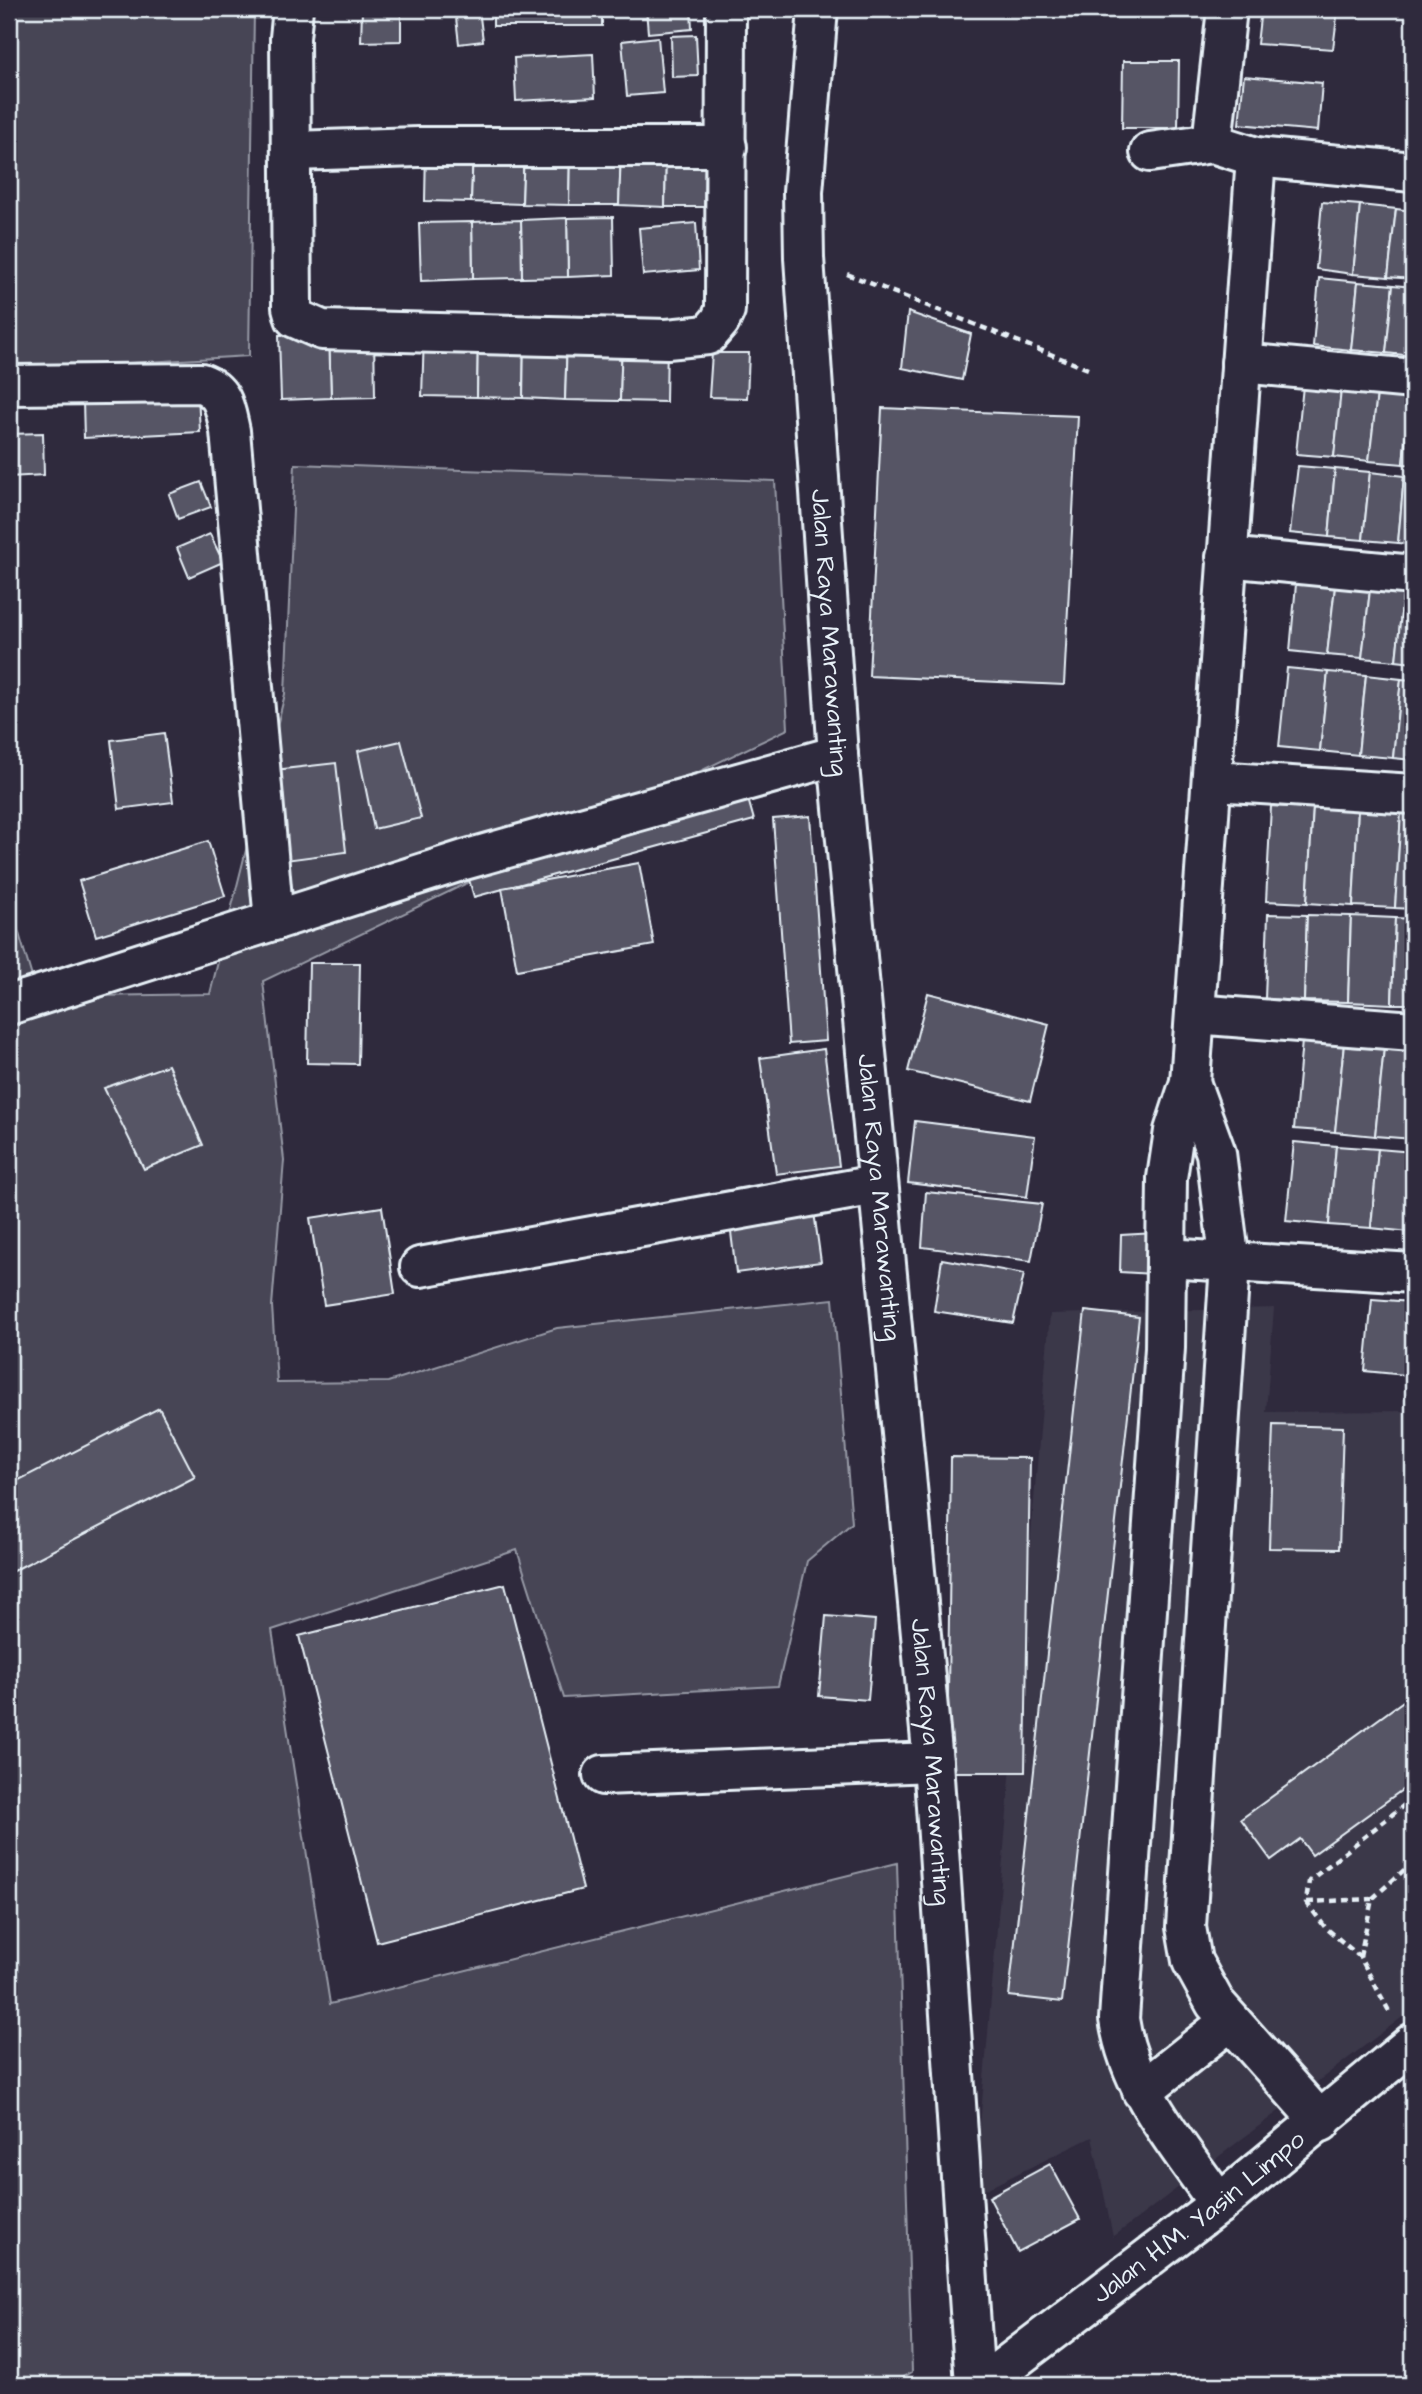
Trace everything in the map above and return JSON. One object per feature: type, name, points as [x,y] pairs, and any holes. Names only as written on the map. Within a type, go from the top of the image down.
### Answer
[{"type":"street","points":[[293,9],[292,307],[295,318],[301,323],[322,330],[667,339],[708,335],[720,321],[724,310],[726,9]]},
{"type":"street","name":"Jalan Raya Marawanting","points":[[818,9],[804,179],[804,258],[838,755],[876,1185],[933,1762],[975,2385]]},
{"type":"street","points":[[1212,143],[1227,9]]},
{"type":"street","points":[[1150,152],[1212,143],[1256,158],[1413,172]]},
{"type":"street","points":[[292,151],[418,147],[727,147]]},
{"type":"street","points":[[1219,2204],[1142,2091],[1122,2045],[1119,2018],[1165,1348],[1170,1154],[1190,1082],[1214,780],[1226,557],[1256,158]]},
{"type":"street","points":[[1241,363],[1413,379]]},
{"type":"street","points":[[9,385],[201,383],[215,388],[222,397],[230,431],[274,921]]},
{"type":"street","points":[[1226,557],[1413,575]]},
{"type":"street","points":[[9,1005],[464,860],[838,755]]},
{"type":"street","points":[[1214,780],[1413,793]]},
{"type":"street","points":[[1195,1014],[1413,1031]]},
{"type":"street","points":[[1190,1082],[1216,1153],[1230,1264],[1185,1927],[1192,1961],[1204,1987],[1230,2021],[1321,2122]]},
{"type":"street","points":[[420,1267],[876,1185]]},
{"type":"street","points":[[1166,1258],[1230,1264],[1413,1273]]},
{"type":"street","points":[[1165,1348],[1224,1352]]},
{"type":"street","points":[[603,1775],[933,1762]]},
{"type":"street","points":[[1142,2091],[1230,2021]]},
{"type":"street","name":"Jalan H.M. Yasin Limpo","points":[[981,2385],[1219,2204],[1411,2045]]},
{"type":"path","points":[[804,258],[1087,369]]},
{"type":"path","points":[[1411,2045],[1360,1956],[1325,1927],[1306,1902],[1309,1881],[1413,1798]]},
{"type":"path","points":[[1360,1956],[1372,1899],[1413,1862]]},
{"type":"path","points":[[1306,1902],[1372,1899]]},
{"type":"shaded area","points":[[9,9],[254,9],[249,356],[9,370]]},
{"type":"shaded area","points":[[295,464],[775,481],[788,729],[263,981],[284,1160],[272,1306],[277,1383],[388,1382],[557,1328],[833,1299],[852,1523],[807,1561],[778,1686],[564,1698],[517,1550],[272,1630],[330,2004],[897,1863],[912,2372],[891,2385],[9,2385],[9,900],[38,997],[210,994],[285,694]]},
{"type":"shaded area","points":[[1274,1308],[1266,1412],[1413,1411],[1413,2009],[1113,2237],[1092,2137],[974,2195],[1050,1314]]},
{"type":"building","points":[[362,9],[401,9],[401,41],[361,42]]},
{"type":"building","points":[[455,9],[479,9],[483,41],[459,44]]},
{"type":"building","points":[[493,9],[602,9],[602,26],[493,26]]},
{"type":"building","points":[[646,9],[691,9],[692,29],[648,33]]},
{"type":"building","points":[[1261,9],[1338,9],[1333,49],[1257,44]]},
{"type":"building","points":[[696,35],[698,76],[672,77],[671,36]]},
{"type":"building","points":[[658,37],[663,93],[627,96],[622,41]]},
{"type":"building","points":[[593,54],[595,97],[516,101],[514,58]]},
{"type":"building","points":[[1123,61],[1179,61],[1178,128],[1122,128]]},
{"type":"building","points":[[1244,76],[1322,83],[1318,131],[1239,124]]},
{"type":"building","points":[[426,148],[473,149],[471,202],[425,201]]},
{"type":"building","points":[[473,149],[524,149],[522,204],[471,202]]},
{"type":"building","points":[[524,149],[570,151],[569,205],[522,204]]},
{"type":"building","points":[[570,151],[621,152],[619,205],[569,205]]},
{"type":"building","points":[[621,152],[666,153],[665,207],[619,205]]},
{"type":"building","points":[[666,153],[705,154],[704,207],[665,207]]},
{"type":"building","points":[[1322,202],[1360,205],[1353,274],[1316,269]]},
{"type":"building","points":[[1360,205],[1396,209],[1388,277],[1353,274]]},
{"type":"building","points":[[1396,209],[1413,211],[1413,279],[1388,277]]},
{"type":"building","points":[[613,217],[614,275],[568,277],[567,218]]},
{"type":"building","points":[[567,218],[568,277],[522,278],[521,220]]},
{"type":"building","points":[[521,220],[522,278],[473,279],[472,222]]},
{"type":"building","points":[[472,222],[473,279],[421,281],[419,223]]},
{"type":"building","points":[[696,223],[699,270],[643,275],[639,228]]},
{"type":"building","points":[[1319,278],[1358,282],[1351,350],[1313,346]]},
{"type":"building","points":[[1358,282],[1393,285],[1386,353],[1351,350]]},
{"type":"building","points":[[1393,285],[1413,287],[1413,356],[1386,353]]},
{"type":"building","points":[[908,312],[971,334],[962,380],[902,368]]},
{"type":"building","points":[[374,332],[375,397],[331,398],[329,334]]},
{"type":"building","points":[[329,334],[331,398],[281,400],[279,335]]},
{"type":"building","points":[[424,335],[478,336],[477,397],[422,396]]},
{"type":"building","points":[[478,336],[524,337],[523,398],[477,397]]},
{"type":"building","points":[[524,337],[567,338],[565,400],[523,398]]},
{"type":"building","points":[[567,338],[622,339],[620,401],[565,400]]},
{"type":"building","points":[[622,339],[667,340],[666,402],[620,401]]},
{"type":"building","points":[[712,353],[749,353],[747,398],[709,397]]},
{"type":"building","points":[[1303,386],[1341,390],[1334,457],[1296,454]]},
{"type":"building","points":[[1341,390],[1377,394],[1369,461],[1334,457]]},
{"type":"building","points":[[198,394],[200,432],[84,438],[83,401]]},
{"type":"building","points":[[1377,394],[1410,396],[1403,464],[1369,461]]},
{"type":"building","points":[[1410,396],[1413,397],[1413,465],[1403,464]]},
{"type":"building","points":[[882,408],[1078,416],[1064,685],[869,676]]},
{"type":"building","points":[[43,433],[44,475],[9,477],[9,434]]},
{"type":"building","points":[[1298,466],[1335,469],[1329,537],[1290,533]]},
{"type":"building","points":[[1335,469],[1370,472],[1363,540],[1329,537]]},
{"type":"building","points":[[1370,472],[1404,476],[1398,543],[1363,540]]},
{"type":"building","points":[[1404,476],[1413,477],[1413,545],[1398,543]]},
{"type":"building","points":[[201,482],[211,507],[178,519],[169,494]]},
{"type":"building","points":[[210,534],[223,562],[189,577],[177,548]]},
{"type":"building","points":[[1296,584],[1335,587],[1327,655],[1290,651]]},
{"type":"building","points":[[1335,587],[1370,590],[1362,658],[1327,655]]},
{"type":"building","points":[[1370,590],[1403,594],[1396,661],[1362,658]]},
{"type":"building","points":[[1403,594],[1413,595],[1413,663],[1396,661]]},
{"type":"building","points":[[1287,668],[1328,672],[1320,751],[1279,747]]},
{"type":"building","points":[[1328,672],[1366,675],[1358,755],[1320,751]]},
{"type":"building","points":[[1366,675],[1401,679],[1393,758],[1358,755]]},
{"type":"building","points":[[1401,679],[1413,680],[1413,760],[1393,758]]},
{"type":"building","points":[[164,733],[173,802],[119,809],[111,740]]},
{"type":"building","points":[[401,741],[421,818],[374,829],[358,751]]},
{"type":"building","points":[[336,763],[346,852],[286,860],[275,770]]},
{"type":"building","points":[[744,785],[754,820],[474,897],[464,862]]},
{"type":"building","points":[[1271,806],[1313,808],[1307,903],[1266,901]]},
{"type":"building","points":[[1313,808],[1358,810],[1353,906],[1307,903]]},
{"type":"building","points":[[1358,810],[1401,813],[1395,908],[1353,906]]},
{"type":"building","points":[[1401,813],[1413,814],[1413,909],[1395,908]]},
{"type":"building","points":[[810,816],[826,1041],[789,1044],[773,819]]},
{"type":"building","points":[[208,841],[225,896],[96,936],[79,881]]},
{"type":"building","points":[[639,863],[654,945],[517,970],[502,888]]},
{"type":"building","points":[[1268,914],[1307,915],[1304,1001],[1265,999]]},
{"type":"building","points":[[1307,915],[1351,916],[1348,1002],[1304,1001]]},
{"type":"building","points":[[1351,916],[1395,918],[1392,1004],[1348,1002]]},
{"type":"building","points":[[1395,918],[1413,919],[1413,1004],[1392,1004]]},
{"type":"building","points":[[309,963],[360,963],[358,1064],[307,1063]]},
{"type":"building","points":[[928,993],[1049,1024],[1030,1101],[908,1071]]},
{"type":"building","points":[[1302,1041],[1344,1044],[1335,1132],[1294,1129]]},
{"type":"building","points":[[1344,1044],[1384,1048],[1375,1136],[1335,1132]]},
{"type":"building","points":[[1384,1048],[1413,1050],[1413,1139],[1375,1136]]},
{"type":"building","points":[[824,1049],[839,1166],[776,1174],[760,1058]]},
{"type":"building","points":[[168,1065],[203,1145],[144,1169],[104,1088]]},
{"type":"building","points":[[915,1121],[1035,1136],[1027,1197],[908,1183]]},
{"type":"building","points":[[1294,1142],[1336,1146],[1329,1225],[1286,1221]]},
{"type":"building","points":[[1336,1146],[1378,1149],[1371,1228],[1329,1225]]},
{"type":"building","points":[[1378,1149],[1413,1152],[1410,1232],[1371,1228]]},
{"type":"building","points":[[926,1192],[1042,1204],[1031,1261],[922,1247]]},
{"type":"building","points":[[382,1207],[395,1294],[324,1305],[310,1218]]},
{"type":"building","points":[[814,1212],[821,1262],[736,1273],[730,1224]]},
{"type":"building","points":[[1155,1233],[1153,1274],[1120,1272],[1121,1235]]},
{"type":"building","points":[[942,1259],[1024,1274],[1013,1323],[934,1311]]},
{"type":"building","points":[[1372,1299],[1411,1302],[1405,1375],[1365,1371]]},
{"type":"building","points":[[1411,1302],[1413,1375],[1405,1375]]},
{"type":"building","points":[[1085,1311],[1139,1317],[1062,2002],[1009,1996]]},
{"type":"building","points":[[159,1408],[195,1477],[9,1573],[9,1485]]},
{"type":"building","points":[[1273,1425],[1343,1427],[1339,1549],[1269,1548]]},
{"type":"building","points":[[951,1457],[1030,1458],[1025,1772],[947,1772]]},
{"type":"building","points":[[505,1584],[583,1889],[377,1942],[299,1636]]},
{"type":"building","points":[[826,1616],[875,1620],[868,1700],[819,1696]]},
{"type":"building","points":[[1413,1694],[1413,1782],[1312,1855],[1300,1839],[1271,1860],[1241,1819]]},
{"type":"building","points":[[1050,2164],[1080,2219],[1018,2252],[989,2197]]}]
